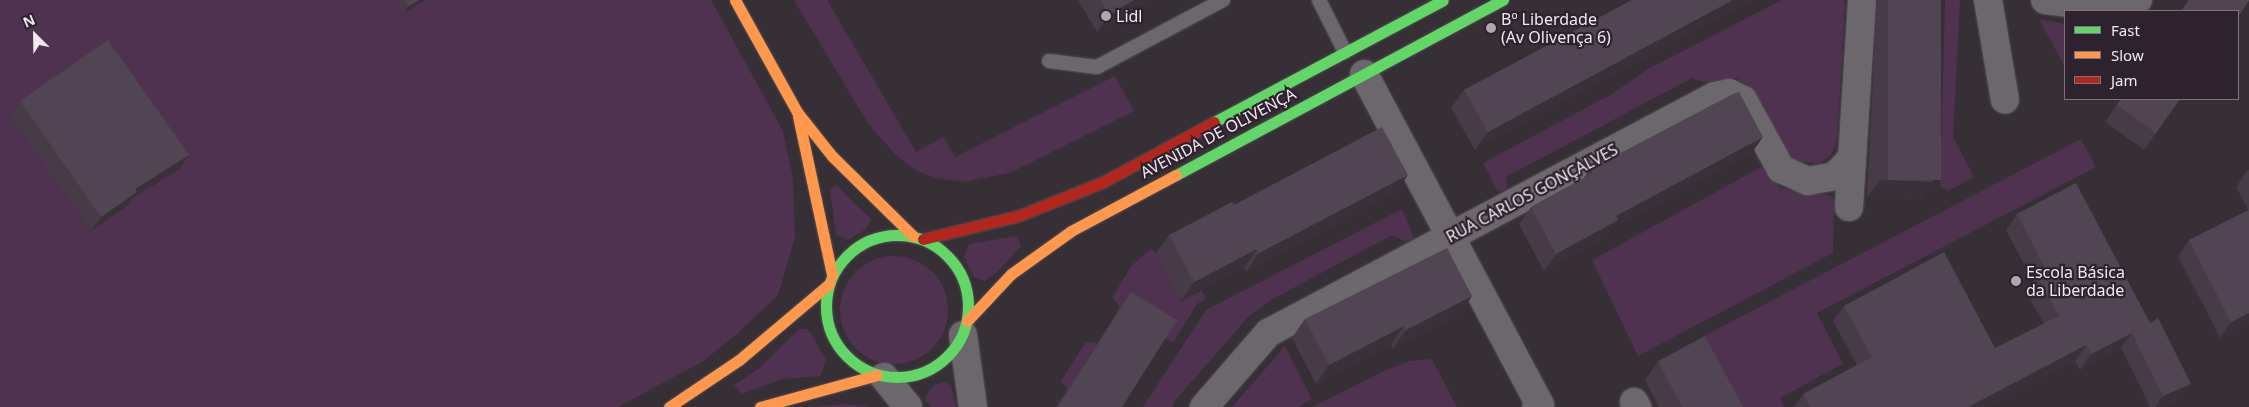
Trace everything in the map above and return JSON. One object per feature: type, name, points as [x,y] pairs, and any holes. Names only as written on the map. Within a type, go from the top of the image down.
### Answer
[{"type":"main road","points":[[735,0],[798,112],[832,156],[918,237],[941,249],[955,263],[964,281],[969,300],[965,328],[950,355],[931,369],[908,377],[880,376],[760,407]]},
{"type":"main road","name":"AVENIDA DE OLIVENÇA","points":[[918,237],[1018,216],[1103,182],[1443,0]]},
{"type":"main road","name":"AVENIDA DE OLIVENÇA","points":[[965,328],[1011,274],[1071,231],[1503,0]]},
{"type":"main road","points":[[798,112],[830,279],[825,306],[829,329],[839,349],[856,365],[880,376]]},
{"type":"main road","points":[[669,407],[739,360],[830,279],[846,255],[866,242],[889,235],[918,237]]},
{"type":"street","points":[[1849,206],[1862,0]]},
{"type":"street","points":[[1988,0],[2005,100]]},
{"type":"street","points":[[2045,0],[2110,8],[2138,0]]},
{"type":"street","points":[[1364,74],[1538,406]]},
{"type":"street","name":"RUA CARLOS GONÇALVES","points":[[1204,407],[1268,333],[1715,96],[1730,93],[1743,100],[1780,169],[1808,181],[1836,176],[1852,159]]},
{"type":"street","points":[[965,328],[973,407]]},
{"type":"street","points":[[880,376],[908,407]]},
{"type":"lane","points":[[1049,61],[1097,67],[1224,0]]},
{"type":"lane","points":[[1319,0],[1345,52]]},
{"type":"shaded area","points":[[0,0],[393,0],[404,13],[425,0],[711,0],[783,131],[793,179],[795,237],[778,295],[737,334],[702,362],[618,407],[0,407]]},
{"type":"shaded area","points":[[794,0],[827,0],[916,152],[944,137],[955,157],[1115,76],[1134,111],[1010,173],[962,182],[936,178],[917,171],[895,154],[869,125]]},
{"type":"shaded area","points":[[1782,0],[1844,0],[1837,140],[1831,155],[1819,164],[1789,159],[1745,84],[1737,78],[1705,82],[1692,78],[1506,177],[1507,189],[1498,192],[1483,163],[1612,94],[1648,69]]},
{"type":"shaded area","points":[[1945,0],[1960,0],[1953,137],[1974,177],[1948,191],[1940,186]]},
{"type":"shaded area","points":[[2039,19],[2064,24],[2064,65]]},
{"type":"shaded area","points":[[2081,139],[2096,167],[1817,313],[1843,364],[1780,398],[1784,407],[1741,407],[1704,336]]},
{"type":"shaded area","points":[[1765,165],[1780,188],[1831,196],[1834,201],[1833,253],[1638,356],[1592,260]]},
{"type":"shaded area","points":[[836,185],[871,219],[866,229],[848,240],[836,235],[830,189]]},
{"type":"shaded area","points":[[1402,209],[1414,238],[1407,242],[1392,235],[1271,300],[1249,316],[1173,403],[1173,407],[1143,407],[1206,310]]},
{"type":"shaded area","points":[[1017,236],[1021,246],[998,271],[985,281],[974,277],[964,257],[969,244]]},
{"type":"shaded area","points":[[1151,249],[1156,253],[1181,301],[1202,290],[1206,299],[1197,304],[1173,343],[1119,311],[1119,305],[1112,298],[1132,265]]},
{"type":"shaded area","points":[[894,256],[915,260],[932,272],[944,289],[948,310],[944,331],[932,348],[915,360],[894,364],[873,360],[856,348],[844,331],[840,310],[844,289],[856,272],[873,260]]},
{"type":"shaded area","points":[[799,329],[807,329],[826,360],[820,376],[782,379],[742,394],[734,385],[760,368]]},
{"type":"shaded area","points":[[1086,342],[1098,343],[1068,390],[1061,381]]},
{"type":"shaded area","points":[[1285,346],[1312,399],[1298,407],[1232,407]]},
{"type":"shaded area","points":[[1432,359],[1457,407],[1312,407],[1386,370],[1410,361]]},
{"type":"shaded area","points":[[945,382],[951,386],[956,407],[931,407],[925,400],[928,392],[934,385]]},
{"type":"shaded area","points":[[846,404],[870,407],[810,407]]},
{"type":"building","points":[[404,0],[419,0],[409,6]]},
{"type":"building","points":[[1101,0],[1134,0],[1109,15]]},
{"type":"building","points":[[1632,0],[1733,0],[1488,132],[1464,90]]},
{"type":"building","points":[[1888,0],[1941,0],[1941,180],[1888,180]]},
{"type":"building","points":[[2189,0],[2249,0],[2239,16],[2239,10],[2182,10]]},
{"type":"building","points":[[108,40],[189,155],[135,189],[137,192],[101,217],[20,101]]},
{"type":"building","points":[[1739,92],[1763,137],[1616,216],[1618,220],[1556,254],[1531,207],[1593,173],[1590,169]]},
{"type":"building","points":[[2120,100],[2179,100],[2156,133],[2117,105]]},
{"type":"building","points":[[1382,127],[1408,175],[1259,253],[1257,249],[1194,282],[1169,235],[1232,202],[1234,205]]},
{"type":"building","points":[[2076,183],[2150,323],[2158,318],[2191,384],[2163,396],[2132,333],[2091,354],[2086,345],[1968,407],[1810,407],[1803,394],[1872,357],[1844,306],[1944,252],[1995,348],[2059,316],[2038,277],[2047,272],[2017,214]]},
{"type":"building","points":[[2249,210],[2249,313],[2231,322],[2189,240]]},
{"type":"building","points":[[1447,248],[1472,296],[1406,330],[1404,326],[1329,365],[1305,319]]},
{"type":"building","points":[[1131,292],[1177,320],[1122,407],[1058,407]]},
{"type":"building","points":[[1705,336],[1743,407],[1682,407],[1658,361]]},
{"type":"traffic: fast","points":[[1214,122],[1443,0]]},
{"type":"traffic: fast","points":[[1176,175],[1503,0]]},
{"type":"traffic: fast","points":[[897,235],[911,236],[924,240],[937,247],[947,256],[956,266],[963,279],[967,292],[968,306],[967,320],[963,333],[956,346],[947,356],[937,365],[924,372],[911,376],[897,377],[883,376],[870,372],[857,365],[847,356],[838,346],[831,333],[827,320],[826,306],[827,292],[831,279],[838,266],[847,256],[857,247],[870,240],[883,236],[897,235]]},
{"type":"traffic: slow","points":[[735,0],[797,112],[832,156],[913,236]]},
{"type":"traffic: slow","points":[[798,116],[832,275]]},
{"type":"traffic: slow","points":[[967,321],[1011,274],[1071,231],[1176,175]]},
{"type":"traffic: slow","points":[[669,407],[739,360],[829,284]]},
{"type":"traffic: slow","points":[[760,407],[877,375]]},
{"type":"traffic: jam","points":[[923,239],[1018,216],[1103,182],[1214,122]]},
{"type":"place","name":"Lidl","points":[[1106,16]]},
{"type":"place","name":"Bº Liberdade (Av Olivença 6)","points":[[1491,28]]},
{"type":"place","name":"Escola Básica da Liberdade","points":[[2016,281]]}]
